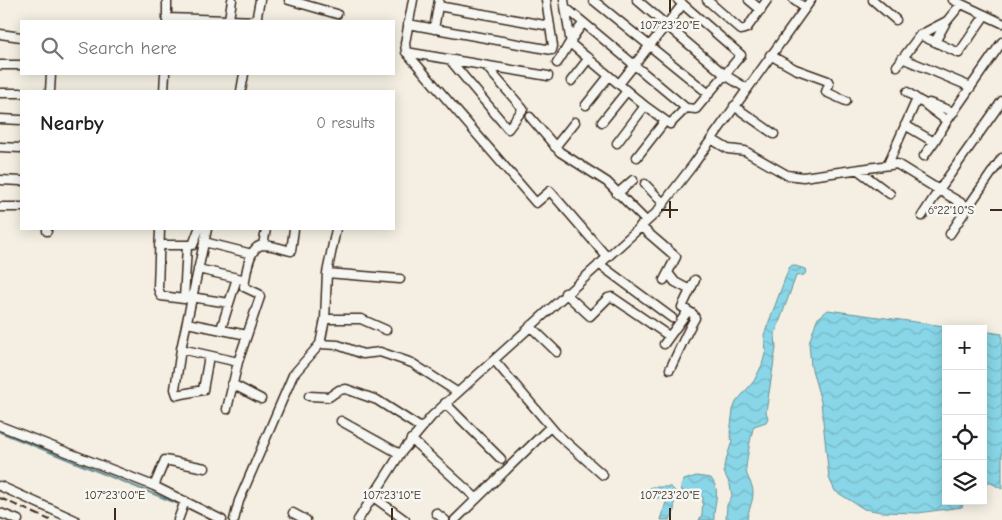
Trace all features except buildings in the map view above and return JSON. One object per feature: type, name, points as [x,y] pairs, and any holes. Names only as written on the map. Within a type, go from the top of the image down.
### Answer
[{"type":"street","points":[[167,0],[167,20],[243,20]]},
{"type":"street","points":[[229,19],[232,0]]},
{"type":"street","points":[[257,20],[260,0]]},
{"type":"street","points":[[289,0],[337,14]]},
{"type":"street","points":[[413,0],[405,43],[406,52],[536,203],[550,191],[607,257]]},
{"type":"street","points":[[408,24],[552,50],[554,46],[546,0]]},
{"type":"street","points":[[564,0],[570,44],[665,121],[672,123],[686,108]]},
{"type":"street","points":[[593,0],[709,94]]},
{"type":"street","points":[[637,0],[725,75],[746,88]]},
{"type":"street","points":[[707,0],[741,30],[747,28],[767,0]]},
{"type":"street","points":[[749,0],[761,10]]},
{"type":"street","points":[[794,0],[804,8]]},
{"type":"street","points":[[358,520],[400,454],[445,403],[664,204],[811,0]]},
{"type":"street","points":[[873,0],[896,20]]},
{"type":"street","points":[[953,0],[1002,23]]},
{"type":"street","points":[[566,8],[635,65],[686,108],[696,109],[725,75],[740,53],[681,2],[666,25],[635,65],[619,84]]},
{"type":"street","points":[[434,29],[439,3],[550,26]]},
{"type":"street","points":[[935,42],[947,21],[961,4]]},
{"type":"street","points":[[920,35],[959,53],[985,15]]},
{"type":"street","points":[[897,66],[920,35],[947,21]]},
{"type":"street","points":[[557,63],[570,44],[572,36],[584,23]]},
{"type":"street","points":[[0,30],[20,32]]},
{"type":"street","points":[[0,34],[20,37]]},
{"type":"street","points":[[924,156],[1002,42]]},
{"type":"street","points":[[406,52],[548,76]]},
{"type":"street","points":[[770,55],[795,68],[828,81],[829,84],[826,92],[846,101]]},
{"type":"street","points":[[571,81],[589,58]]},
{"type":"street","points":[[902,58],[970,87]]},
{"type":"street","points":[[450,60],[508,129],[523,109],[486,66]]},
{"type":"street","points":[[0,65],[20,65]]},
{"type":"street","points":[[50,90],[51,75]]},
{"type":"street","points":[[164,90],[165,75]]},
{"type":"street","points":[[241,90],[244,75]]},
{"type":"street","points":[[586,105],[610,76]]},
{"type":"street","points":[[602,122],[627,91]]},
{"type":"street","points":[[0,92],[20,93]]},
{"type":"street","points":[[907,92],[947,121]]},
{"type":"street","points":[[888,164],[914,103],[921,101],[954,112]]},
{"type":"street","points":[[922,216],[1002,101]]},
{"type":"street","points":[[617,143],[645,106]]},
{"type":"street","points":[[734,106],[774,134]]},
{"type":"street","points":[[994,114],[1002,119]]},
{"type":"street","points":[[530,117],[555,147],[598,175],[676,257],[666,276],[690,290]]},
{"type":"street","points":[[0,119],[20,120]]},
{"type":"street","points":[[637,157],[665,121]]},
{"type":"street","points":[[555,147],[574,122]]},
{"type":"street","points":[[905,124],[934,142]]},
{"type":"street","points":[[711,139],[732,150],[745,151],[791,176],[803,178],[897,164],[907,168],[968,207]]},
{"type":"street","points":[[0,147],[20,148]]},
{"type":"street","points":[[950,234],[1002,158]]},
{"type":"street","points":[[858,170],[890,194]]},
{"type":"street","points":[[0,180],[20,181]]},
{"type":"street","points":[[617,194],[633,180]]},
{"type":"street","points":[[645,184],[664,204]]},
{"type":"street","points":[[0,207],[20,207]]},
{"type":"street","points":[[160,230],[159,295],[230,303]]},
{"type":"street","points":[[159,245],[193,245],[196,241],[198,230]]},
{"type":"street","points":[[189,299],[207,230]]},
{"type":"street","points":[[263,245],[266,230]]},
{"type":"street","points":[[222,330],[230,303],[257,247],[263,245],[291,251],[294,230]]},
{"type":"street","points":[[234,520],[239,501],[294,374],[320,344],[325,319],[327,273],[336,230]]},
{"type":"street","points":[[204,242],[252,254]]},
{"type":"street","points":[[187,246],[189,299],[187,323],[175,389],[177,395],[203,390],[209,356]]},
{"type":"street","points":[[599,264],[672,318]]},
{"type":"street","points":[[198,269],[240,283],[259,294],[260,298],[238,362],[227,409]]},
{"type":"street","points":[[327,273],[400,279]]},
{"type":"street","points":[[670,369],[695,318],[682,305],[695,280]]},
{"type":"street","points":[[564,293],[590,316],[608,298],[612,297],[669,336]]},
{"type":"street","points":[[664,344],[688,311]]},
{"type":"street","points":[[325,319],[361,319],[386,330]]},
{"type":"street","points":[[187,323],[247,335]]},
{"type":"street","points":[[530,326],[557,352]]},
{"type":"street","points":[[320,344],[338,344],[363,354],[380,352],[412,363],[457,392]]},
{"type":"street","points":[[182,349],[238,362]]},
{"type":"street","points":[[494,360],[550,427],[603,475]]},
{"type":"street","points":[[232,387],[247,391],[248,394],[261,399]]},
{"type":"street","points":[[309,396],[329,397],[339,390],[346,389],[377,400],[421,428]]},
{"type":"street","points":[[445,403],[501,459]]},
{"type":"street","points":[[341,421],[400,454]]},
{"type":"street","points":[[0,426],[154,486],[183,505],[222,520]]},
{"type":"street","points":[[455,520],[550,427]]},
{"type":"street","points":[[411,440],[476,498]]},
{"type":"street","points":[[154,486],[165,460],[205,468]]},
{"type":"street","points":[[0,486],[75,520]]},
{"type":"street","points":[[372,496],[405,520]]},
{"type":"street","points":[[178,520],[183,505]]},
{"type":"street","points":[[0,513],[18,520]]},
{"type":"street","points":[[293,513],[306,520]]},
{"type":"street","points":[[436,513],[445,520]]},
{"type":"water","points":[[792,265],[805,269],[806,272],[804,275],[796,276],[775,334],[776,348],[766,412],[768,418],[766,422],[754,426],[747,463],[746,471],[753,490],[753,497],[747,520],[726,520],[727,505],[732,496],[730,485],[724,472],[724,466],[732,441],[730,433],[733,410],[736,402],[754,381],[762,365],[766,350],[764,335],[789,268]]},
{"type":"water","points":[[828,310],[942,326],[942,505],[963,505],[962,507],[918,513],[882,512],[864,509],[835,491],[829,478],[821,402],[811,366],[809,343],[817,319]]},
{"type":"water","points":[[987,332],[1002,334],[1002,489],[987,483]]},
{"type":"water","points":[[696,476],[711,478],[714,483],[717,493],[714,520],[699,520],[702,515],[703,497],[682,491],[681,486],[684,480]]},
{"type":"water","points":[[651,487],[671,487],[675,491],[674,512],[670,520],[661,520],[666,502],[665,498],[647,498],[646,493]]},
{"type":"waterway","points":[[0,432],[181,505]]},
{"type":"waterway","points":[[185,507],[213,520]]},
{"type":"railway","points":[[0,498],[50,520]]}]
